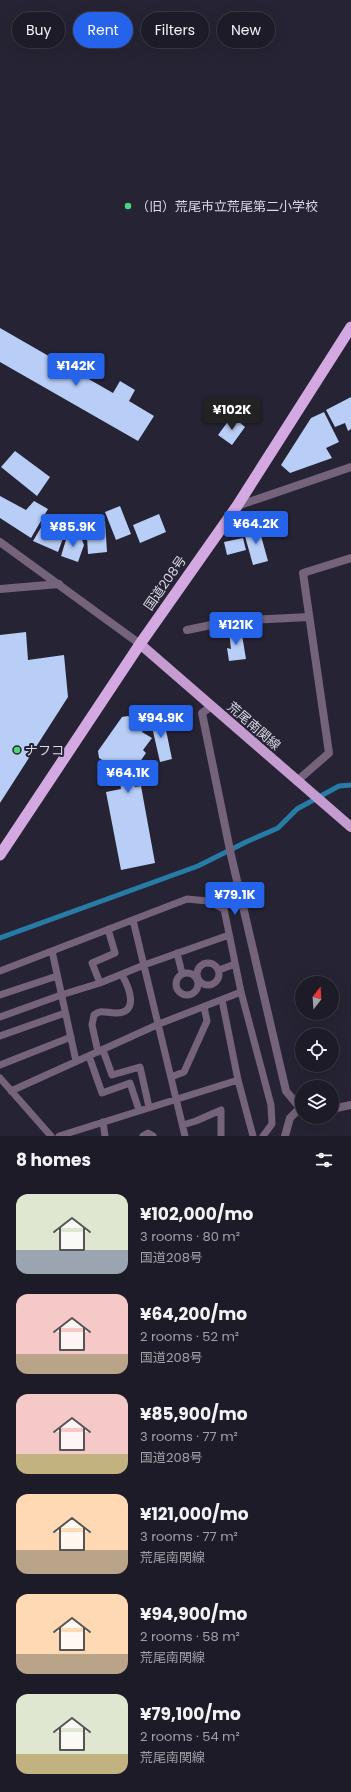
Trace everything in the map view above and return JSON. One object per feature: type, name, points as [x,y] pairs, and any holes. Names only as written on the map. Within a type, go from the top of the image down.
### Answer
[{"type":"highway","name":"国道208号","points":[[0,855],[140,644],[237,506],[351,327]]},
{"type":"main road","name":"荒尾南関線","points":[[140,644],[351,827]]},
{"type":"street","points":[[237,506],[351,467]]},
{"type":"street","points":[[0,542],[140,644]]},
{"type":"street","points":[[297,781],[328,753],[303,573],[351,558]]},
{"type":"street","points":[[0,589],[59,584]]},
{"type":"street","points":[[187,630],[230,621],[309,617]]},
{"type":"street","points":[[212,706],[202,712],[231,855],[286,1091],[295,1101]]},
{"type":"street","points":[[339,1108],[351,1105]]},
{"type":"street","points":[[285,1136],[290,1118],[295,1113]]},
{"type":"lane","points":[[0,972],[187,899],[208,901],[224,909],[235,964],[271,1105],[272,1124],[263,1136]]},
{"type":"lane","points":[[134,920],[185,1136]]},
{"type":"lane","points":[[100,983],[92,963],[115,953],[108,930]]},
{"type":"lane","points":[[0,1017],[100,983],[144,965],[229,935]]},
{"type":"lane","points":[[52,951],[76,1061]]},
{"type":"lane","points":[[177,953],[182,973]]},
{"type":"lane","points":[[197,979],[198,968],[203,964],[211,963],[219,970],[219,978],[210,986],[202,984],[197,979],[194,974],[191,972],[182,973],[178,977],[176,984],[179,991],[182,994],[194,994],[198,987],[197,979]]},
{"type":"lane","points":[[219,970],[235,964]]},
{"type":"lane","points":[[122,975],[129,988],[131,996],[130,1005],[121,1013],[98,1012],[94,1015],[92,1025],[100,1051],[112,1075],[140,1067],[149,1107]]},
{"type":"lane","points":[[0,995],[57,976]]},
{"type":"lane","points":[[11,1091],[159,1024],[242,992]]},
{"type":"lane","points":[[222,1000],[238,1080],[253,1136]]},
{"type":"lane","points":[[171,1077],[184,1072],[207,1021],[204,1006]]},
{"type":"lane","points":[[0,1036],[66,1012]]},
{"type":"lane","points":[[0,1065],[71,1037]]},
{"type":"lane","points":[[89,1056],[102,1093],[130,1083],[138,1110]]},
{"type":"lane","points":[[0,1078],[51,1136]]},
{"type":"lane","points":[[59,1136],[176,1098],[238,1080]]},
{"type":"lane","points":[[183,1125],[221,1110],[221,1136]]},
{"type":"lane","points":[[103,1122],[105,1136]]},
{"type":"lane","points":[[143,1136],[148,1133],[153,1136]]},
{"type":"building","points":[[0,328],[113,393],[120,381],[135,390],[129,401],[154,416],[138,441],[0,362]]},
{"type":"building","points":[[351,397],[351,429],[348,431],[345,423],[335,427],[326,410]]},
{"type":"building","points":[[324,412],[339,442],[326,448],[332,458],[290,473],[281,465],[311,418]]},
{"type":"building","points":[[232,416],[245,427],[232,445],[218,435]]},
{"type":"building","points":[[15,451],[50,477],[37,496],[1,467]]},
{"type":"building","points":[[0,496],[26,510],[34,501],[48,509],[31,538],[0,518]]},
{"type":"building","points":[[120,506],[131,534],[116,540],[105,512]]},
{"type":"building","points":[[159,514],[166,532],[140,543],[133,525]]},
{"type":"building","points":[[46,519],[66,530],[58,552],[33,541]]},
{"type":"building","points":[[86,519],[105,521],[107,552],[88,554]]},
{"type":"building","points":[[258,525],[268,561],[253,565],[243,529]]},
{"type":"building","points":[[68,533],[82,540],[84,545],[78,562],[61,556]]},
{"type":"building","points":[[243,538],[246,550],[227,555],[224,542]]},
{"type":"building","points":[[241,629],[246,659],[229,661],[227,648],[231,649],[229,631]]},
{"type":"building","name":"ナフコ","points":[[26,632],[28,660],[64,655],[68,697],[0,803],[0,635]]},
{"type":"building","points":[[128,716],[144,727],[142,732],[152,738],[143,750],[146,753],[133,772],[135,787],[141,786],[155,863],[121,870],[106,792],[121,789],[118,770],[99,758],[98,751],[122,717]]},
{"type":"building","points":[[163,716],[172,759],[160,762],[150,718]]},
{"type":"waterway","points":[[0,938],[198,866],[278,828],[297,809],[339,786],[351,785]]},
{"type":"place","name":"（旧）荒尾市立荒尾第二小学校","points":[[128,206]]},
{"type":"place","name":"ナフコ","points":[[17,750]]}]
